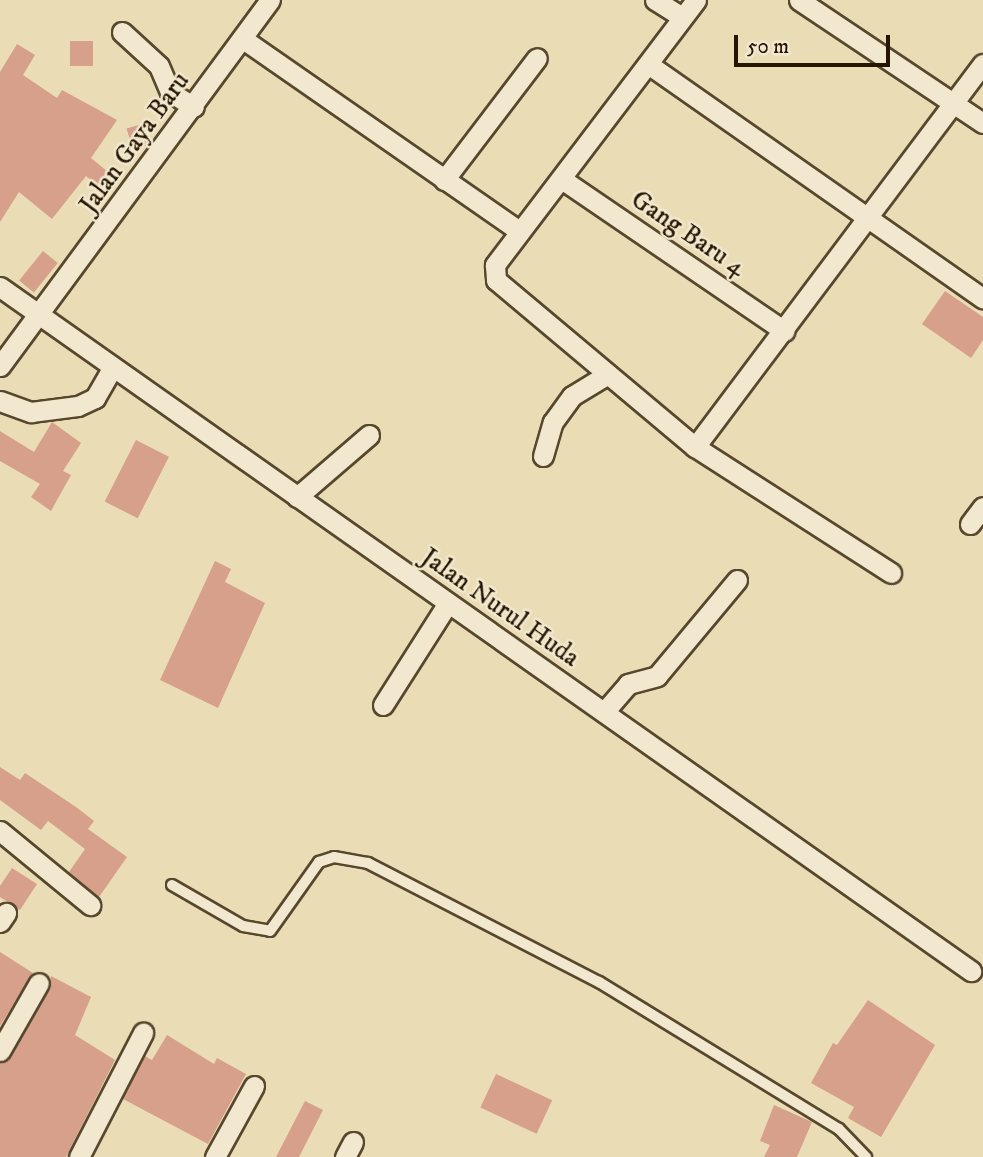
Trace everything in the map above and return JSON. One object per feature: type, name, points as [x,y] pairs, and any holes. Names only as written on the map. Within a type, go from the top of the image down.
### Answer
[{"type":"street","name":"Jalan Gaya Baru","points":[[0,366],[194,107],[270,0]]},
{"type":"street","points":[[655,0],[682,17]]},
{"type":"street","points":[[696,0],[563,180],[519,231],[495,265],[496,280],[695,447],[891,573]]},
{"type":"street","points":[[799,0],[983,123]]},
{"type":"street","points":[[122,32],[159,66],[170,92],[194,107]]},
{"type":"street","points":[[243,39],[519,231]]},
{"type":"street","points":[[444,180],[537,58]]},
{"type":"street","points":[[648,64],[983,299]]},
{"type":"street","points":[[695,447],[983,64]]},
{"type":"street","name":"Gang Baru 4","points":[[563,180],[784,331]]},
{"type":"street","name":"Jalan Nurul Huda","points":[[0,287],[49,302],[112,368],[977,975]]},
{"type":"street","points":[[0,401],[32,412],[78,406],[95,398],[112,368]]},
{"type":"street","points":[[543,456],[553,422],[572,396],[608,374]]},
{"type":"street","points":[[297,497],[369,435]]},
{"type":"street","points":[[970,524],[983,507]]},
{"type":"street","points":[[604,712],[628,684],[657,676],[737,580]]},
{"type":"street","points":[[383,705],[448,603]]},
{"type":"street","points":[[0,831],[90,905]]},
{"type":"street","points":[[0,1050],[39,983]]},
{"type":"street","points":[[79,1157],[143,1033]]},
{"type":"street","points":[[215,1157],[254,1086]]},
{"type":"lane","points":[[172,885],[243,926],[271,930],[319,862],[334,857],[368,863],[599,982],[839,1129],[866,1157]]},
{"type":"building","points":[[70,41],[93,41],[93,66],[70,66]]},
{"type":"building","points":[[17,44],[35,55],[23,75],[57,98],[62,90],[117,120],[91,158],[113,176],[102,189],[86,176],[52,219],[19,192],[0,222],[0,72]]},
{"type":"building","points":[[142,124],[148,145],[133,150],[127,128]]},
{"type":"building","points":[[43,251],[58,263],[34,292],[19,281]]},
{"type":"building","points":[[945,291],[983,317],[983,340],[971,358],[922,324]]},
{"type":"building","points":[[52,422],[81,443],[63,471],[71,475],[51,511],[31,497],[40,484],[0,461],[0,431],[34,452]]},
{"type":"building","points":[[136,440],[169,457],[138,518],[105,501]]},
{"type":"building","points":[[215,561],[231,569],[225,582],[265,603],[218,708],[160,680]]},
{"type":"building","points":[[0,767],[20,780],[25,773],[76,807],[94,821],[88,829],[127,857],[99,897],[69,872],[85,849],[48,821],[41,830],[0,800]]},
{"type":"building","points":[[12,868],[37,884],[20,910],[0,897],[0,886]]},
{"type":"building","points":[[0,952],[33,973],[0,1026]]},
{"type":"building","points":[[51,976],[91,997],[75,1035],[115,1060],[66,1157],[0,1157],[0,1063],[11,1057],[50,989]]},
{"type":"building","points":[[868,1000],[935,1045],[881,1137],[848,1118],[854,1107],[811,1083],[833,1043],[837,1045]]},
{"type":"building","points":[[167,1035],[214,1064],[217,1058],[246,1074],[208,1144],[123,1099],[145,1056],[152,1060]]},
{"type":"building","points":[[496,1074],[552,1100],[537,1134],[480,1108]]},
{"type":"building","points":[[305,1101],[323,1110],[299,1157],[276,1157]]},
{"type":"building","points":[[774,1105],[812,1122],[797,1157],[764,1157],[770,1145],[760,1141]]}]
